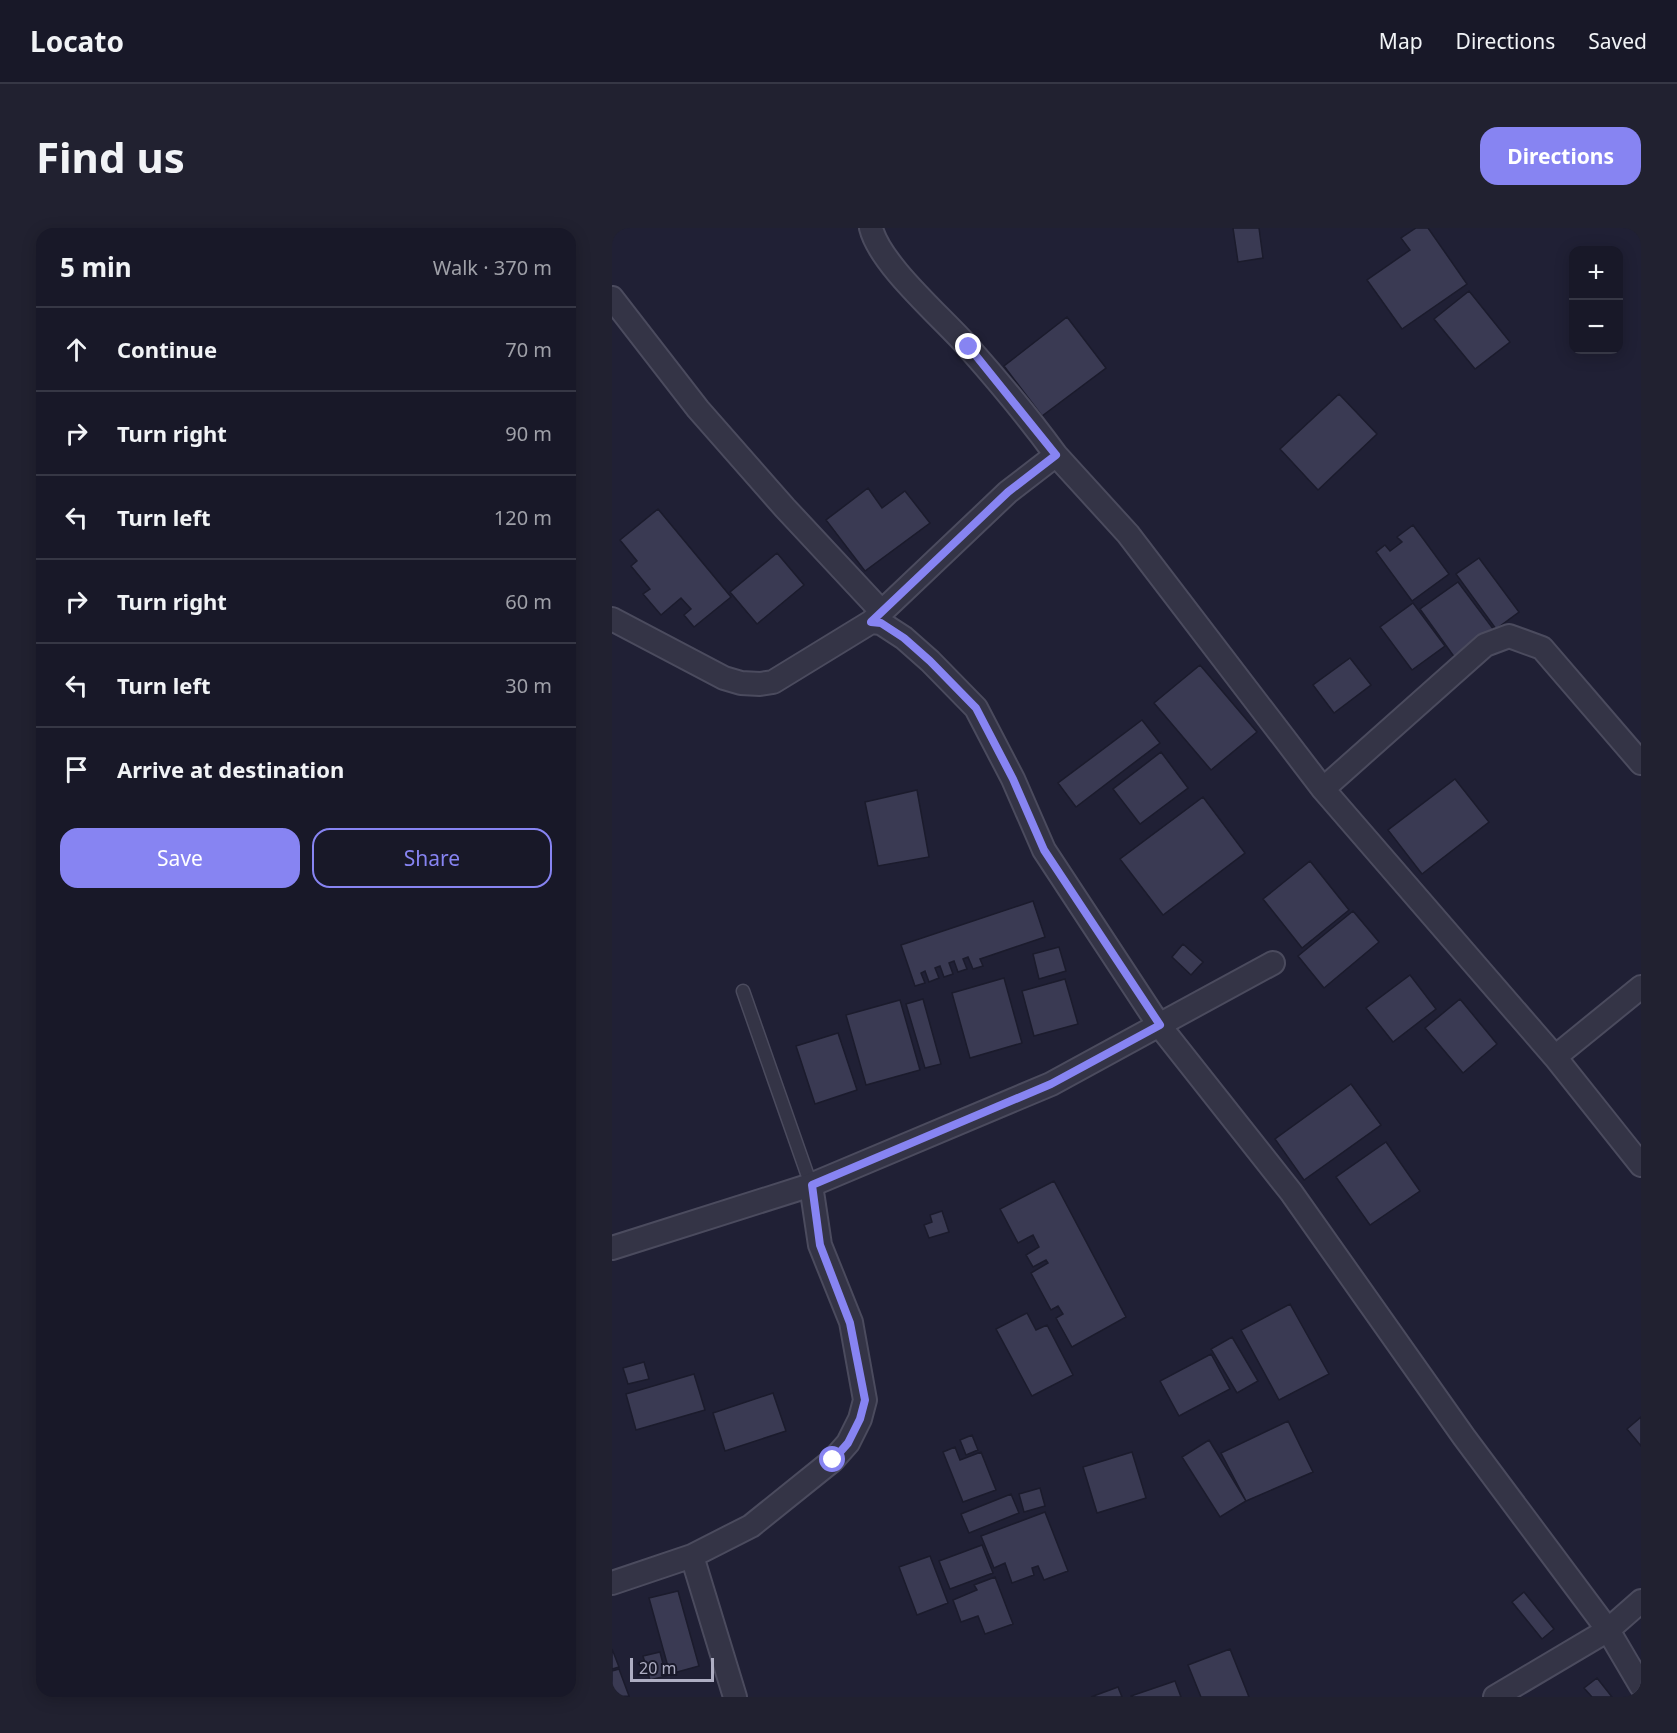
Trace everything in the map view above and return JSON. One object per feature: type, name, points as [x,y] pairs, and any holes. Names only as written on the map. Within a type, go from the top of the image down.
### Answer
[{"type":"street","points":[[872,228],[884,255],[969,347],[1056,455],[1128,534],[1323,789],[1555,1057],[1641,1165]]},
{"type":"street","points":[[612,298],[699,409],[881,623],[904,638],[930,661],[976,708],[1013,779],[1044,850],[1160,1025],[1291,1192],[1464,1437],[1608,1630],[1641,1686]]},
{"type":"street","points":[[612,619],[724,678],[760,684],[772,682],[876,617],[1008,492],[1056,455]]},
{"type":"street","points":[[1323,789],[1485,645],[1509,636],[1542,648],[1641,763]]},
{"type":"street","points":[[612,1248],[812,1185],[1051,1084],[1273,963]]},
{"type":"street","points":[[1555,1057],[1641,987]]},
{"type":"street","points":[[612,1583],[692,1557],[751,1526],[833,1460],[848,1443],[860,1419],[865,1400],[850,1323],[820,1245],[812,1185]]},
{"type":"street","points":[[692,1557],[735,1697]]},
{"type":"street","points":[[1495,1697],[1608,1630],[1641,1601]]},
{"type":"lane","points":[[743,991],[812,1185]]},
{"type":"building","points":[[1233,228],[1259,228],[1263,258],[1238,262]]},
{"type":"building","points":[[1416,228],[1428,228],[1467,284],[1402,329],[1367,280],[1410,250],[1401,238]]},
{"type":"building","points":[[1469,291],[1510,342],[1475,369],[1434,319]]},
{"type":"building","points":[[1067,317],[1106,368],[1042,416],[1004,366]]},
{"type":"building","points":[[1339,394],[1377,434],[1318,490],[1280,449]]},
{"type":"building","points":[[868,488],[882,508],[905,491],[930,523],[865,571],[826,520]]},
{"type":"building","points":[[658,509],[731,597],[694,627],[684,615],[691,609],[681,598],[661,615],[643,594],[650,589],[631,566],[637,561],[620,540]]},
{"type":"building","points":[[1413,525],[1449,574],[1412,601],[1376,552],[1385,545],[1390,551],[1402,542],[1397,537]]},
{"type":"building","points":[[777,553],[804,585],[757,624],[730,592]]},
{"type":"building","points":[[1479,558],[1519,612],[1496,629],[1456,574]]},
{"type":"building","points":[[1458,582],[1494,630],[1455,658],[1420,609]]},
{"type":"building","points":[[1413,603],[1445,646],[1412,670],[1380,627]]},
{"type":"building","points":[[1350,658],[1371,685],[1334,713],[1313,685]]},
{"type":"building","points":[[1200,665],[1257,732],[1211,770],[1154,703]]},
{"type":"building","points":[[1142,720],[1160,743],[1076,807],[1058,783]]},
{"type":"building","points":[[1161,752],[1188,788],[1140,824],[1113,789]]},
{"type":"building","points":[[1455,779],[1489,822],[1422,874],[1388,830]]},
{"type":"building","points":[[917,790],[929,857],[878,866],[865,802]]},
{"type":"building","points":[[1203,797],[1245,853],[1163,915],[1120,859]]},
{"type":"building","points":[[1310,861],[1349,910],[1302,948],[1263,899]]},
{"type":"building","points":[[1033,901],[1045,937],[980,959],[983,966],[973,969],[968,957],[963,959],[967,969],[958,972],[954,961],[949,963],[953,974],[944,977],[940,966],[935,968],[939,978],[929,982],[925,971],[921,973],[925,983],[915,986],[901,945]]},
{"type":"building","points":[[1353,911],[1379,942],[1324,988],[1298,956]]},
{"type":"building","points":[[1183,944],[1203,962],[1191,975],[1172,957]]},
{"type":"building","points":[[1059,947],[1066,971],[1039,979],[1033,954]]},
{"type":"building","points":[[1410,975],[1436,1009],[1393,1042],[1366,1008]]},
{"type":"building","points":[[1004,978],[1022,1043],[970,1058],[952,993]]},
{"type":"building","points":[[1065,979],[1078,1024],[1034,1036],[1022,991]]},
{"type":"building","points":[[923,999],[941,1064],[925,1068],[906,1004]]},
{"type":"building","points":[[1460,999],[1497,1044],[1463,1073],[1425,1028]]},
{"type":"building","points":[[900,1000],[920,1070],[866,1085],[846,1015]]},
{"type":"building","points":[[838,1033],[857,1090],[815,1104],[796,1046]]},
{"type":"building","points":[[1351,1084],[1381,1125],[1304,1180],[1275,1139]]},
{"type":"building","points":[[1386,1142],[1420,1191],[1370,1225],[1336,1177]]},
{"type":"building","points":[[1054,1181],[1126,1317],[1072,1347],[1056,1318],[1063,1314],[1058,1306],[1051,1310],[1031,1273],[1048,1263],[1046,1260],[1033,1267],[1026,1255],[1039,1247],[1033,1235],[1018,1243],[1000,1209]]},
{"type":"building","points":[[942,1211],[949,1232],[929,1238],[924,1225],[932,1222],[930,1215]]},
{"type":"building","points":[[1290,1304],[1329,1374],[1279,1400],[1241,1330]]},
{"type":"building","points":[[1027,1313],[1036,1330],[1047,1325],[1073,1375],[1032,1396],[996,1329]]},
{"type":"building","points":[[1232,1337],[1258,1381],[1237,1393],[1211,1349]]},
{"type":"building","points":[[1211,1354],[1230,1389],[1179,1416],[1160,1381]]},
{"type":"building","points":[[644,1362],[649,1379],[628,1384],[623,1368]]},
{"type":"building","points":[[694,1374],[705,1410],[636,1430],[626,1394]]},
{"type":"building","points":[[773,1393],[786,1431],[725,1451],[713,1413]]},
{"type":"building","points":[[1641,1417],[1641,1446],[1627,1429]]},
{"type":"building","points":[[1288,1421],[1313,1472],[1246,1501],[1221,1453]]},
{"type":"building","points":[[972,1435],[978,1450],[966,1455],[960,1440]]},
{"type":"building","points":[[1209,1440],[1246,1501],[1220,1517],[1182,1457]]},
{"type":"building","points":[[955,1447],[960,1460],[981,1452],[996,1490],[963,1502],[943,1452]]},
{"type":"building","points":[[1132,1452],[1146,1498],[1097,1513],[1083,1467]]},
{"type":"building","points":[[1040,1488],[1045,1506],[1024,1512],[1019,1494]]},
{"type":"building","points":[[1011,1494],[1019,1513],[969,1533],[961,1514]]},
{"type":"building","points":[[1045,1512],[1068,1571],[1044,1580],[1038,1566],[1032,1568],[1034,1575],[1012,1583],[1005,1563],[994,1568],[981,1536]]},
{"type":"building","points":[[982,1545],[993,1573],[950,1589],[939,1561]]},
{"type":"building","points":[[930,1556],[948,1603],[917,1615],[899,1567]]},
{"type":"building","points":[[995,1577],[1013,1624],[985,1634],[978,1616],[961,1622],[953,1600],[977,1590],[974,1585]]},
{"type":"building","points":[[678,1591],[699,1666],[670,1674],[649,1598]]},
{"type":"building","points":[[1524,1592],[1554,1629],[1542,1639],[1512,1602]]},
{"type":"building","points":[[612,1649],[619,1667],[612,1669]]},
{"type":"building","points":[[1230,1649],[1249,1697],[1201,1697],[1188,1665]]},
{"type":"building","points":[[660,1652],[666,1676],[650,1680],[643,1656]]},
{"type":"building","points":[[619,1669],[629,1696],[612,1697],[612,1671]]},
{"type":"building","points":[[1597,1678],[1612,1697],[1592,1697],[1584,1688]]},
{"type":"building","points":[[1175,1681],[1181,1697],[1131,1697],[1131,1696]]},
{"type":"building","points":[[1118,1687],[1122,1697],[1091,1697]]},
{"type":"route","points":[[833,1460],[848,1443],[860,1419],[865,1400],[850,1323],[820,1245],[812,1185],[1051,1084],[1160,1025],[1044,850],[1013,779],[976,708],[904,638],[881,623],[871,622],[1008,492],[1056,455],[969,347]]}]
